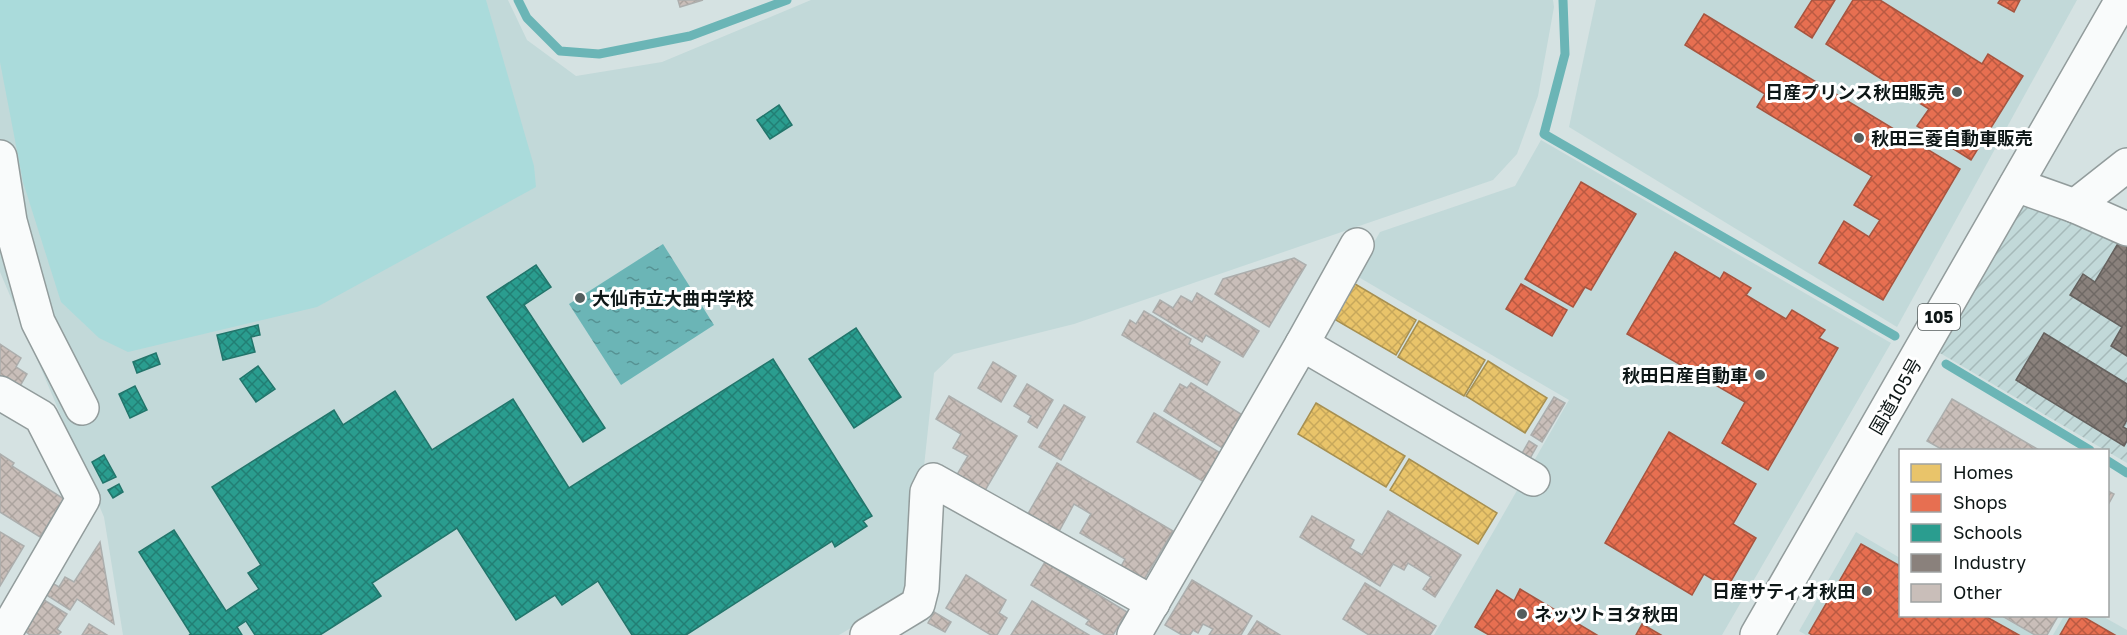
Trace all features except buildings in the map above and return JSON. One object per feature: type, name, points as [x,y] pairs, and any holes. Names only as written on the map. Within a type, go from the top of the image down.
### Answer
[{"type":"main road","name":"国道105号","points":[[1757,635],[2122,0]]},
{"type":"main road","points":[[0,157],[10,221],[38,322],[82,408]]},
{"type":"main road","points":[[2075,206],[2127,165]]},
{"type":"main road","points":[[2016,185],[2075,206],[2127,229]]},
{"type":"main road","points":[[1134,635],[1302,345],[1357,245]]},
{"type":"main road","points":[[1302,345],[1533,479]]},
{"type":"main road","points":[[0,393],[41,417],[83,499],[4,635]]},
{"type":"main road","points":[[867,635],[918,604],[922,588],[927,492],[933,480],[1153,603]]},
{"type":"shaded area","name":"大仙市立大曲中学校","points":[[0,0],[508,0],[527,40],[576,76],[662,62],[811,0],[1553,0],[1554,7],[1538,96],[1517,154],[1493,180],[1074,324],[954,354],[934,373],[911,588],[897,601],[839,635],[123,635],[104,517],[0,272]]},
{"type":"shaded area","points":[[0,0],[486,0],[534,166],[536,187],[317,307],[128,352],[99,338],[61,302],[23,182],[0,62]]},
{"type":"shaded area","points":[[1596,0],[2077,0],[1897,327],[1569,127]]},
{"type":"shaded area","points":[[1541,140],[1891,343],[1722,635],[1434,635],[1569,400],[1355,275],[1380,232],[1515,186]]},
{"type":"shaded area","points":[[2021,198],[2127,237],[2127,463],[2109,452],[2109,449],[2103,449],[1933,349]]},
{"type":"shaded area","name":"日産サティオ秋田","points":[[1856,532],[1899,557],[1899,617],[2002,617],[2034,635],[1806,635],[1799,631]]},
{"type":"shaded area","points":[[2063,617],[2104,617],[2127,630],[2127,635],[2053,635]]},
{"type":"water","points":[[663,244],[714,325],[621,385],[569,304]]},
{"type":"waterway","points":[[518,0],[527,18],[560,51],[599,54],[690,36],[787,0]]},
{"type":"waterway","points":[[1563,0],[1565,54],[1544,134],[1895,336]]},
{"type":"waterway","points":[[1946,364],[2088,449]]},
{"type":"waterway","points":[[2109,462],[2127,473]]},
{"type":"place","name":"日産プリンス秋田販売","points":[[1957,92]]},
{"type":"place","name":"秋田三菱自動車販売","points":[[1859,138]]},
{"type":"place","name":"大仙市立大曲中学校","points":[[580,298]]},
{"type":"place","name":"秋田日産自動車","points":[[1760,375]]},
{"type":"place","name":"日産サティオ秋田","points":[[1867,591]]},
{"type":"place","name":"ネッツトヨタ秋田","points":[[1522,614]]}]
